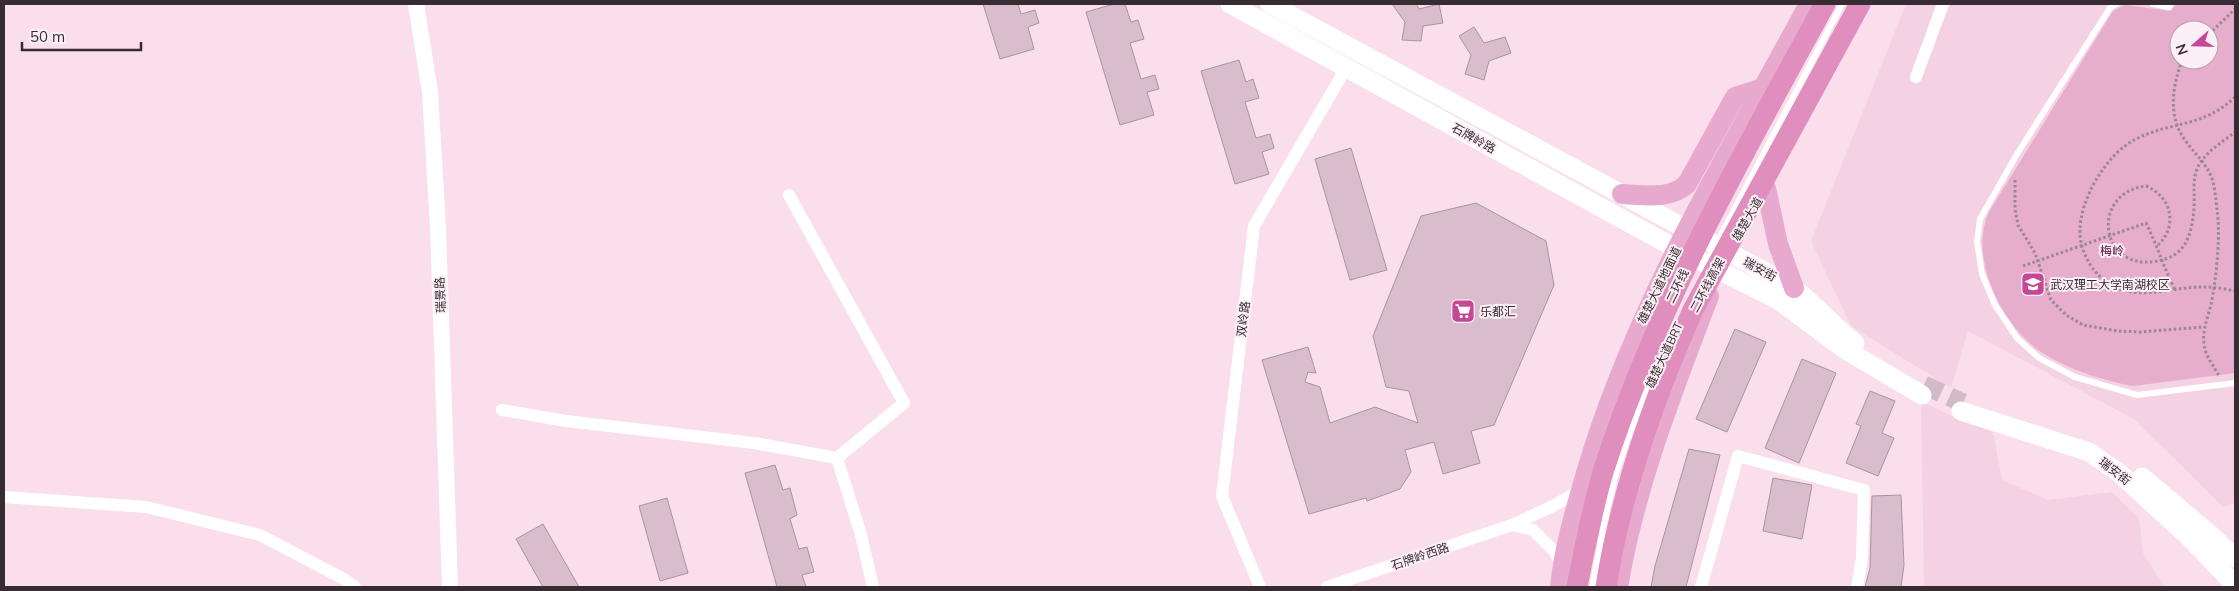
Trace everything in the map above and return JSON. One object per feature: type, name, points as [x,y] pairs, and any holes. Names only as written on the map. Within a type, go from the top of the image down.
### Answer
[{"type":"highway","name":"二环线","points":[[1577,587],[1592,515],[1604,471],[1632,390],[1656,331],[1726,185],[1825,4]]},
{"type":"highway","name":"二环线高架","points":[[1606,587],[1622,508],[1660,388],[1693,310],[1727,243],[1858,4]]},
{"type":"highway","points":[[1618,587],[1634,503],[1673,388],[1718,284],[1727,243]]},
{"type":"main road","name":"石牌岭路","points":[[1230,4],[1709,268]]},
{"type":"main road","name":"石牌岭路","points":[[1270,4],[1687,229]]},
{"type":"main road","name":"雄楚大道地面道","points":[[1560,587],[1569,533],[1581,490],[1598,434],[1637,330],[1687,229],[1809,4]]},
{"type":"main road","name":"雄楚大道","points":[[1618,587],[1648,463],[1709,268],[1766,188],[1826,61],[1858,4]]},
{"type":"main road","points":[[1622,194],[1661,195],[1680,190],[1687,184],[1735,97],[1763,88]]},
{"type":"main road","points":[[1766,188],[1778,244],[1794,288]]},
{"type":"main road","name":"瑞安街","points":[[1687,229],[1727,243],[1794,288],[1838,330],[1923,390],[1846,350],[1778,300],[1709,268]]},
{"type":"main road","name":"瑞安街","points":[[2235,558],[2212,536],[2108,450],[2089,441],[1962,407],[2088,452],[2106,463],[2188,536],[2235,585]]},
{"type":"street","name":"瑞景路","points":[[416,4],[430,92],[438,227],[450,587]]},
{"type":"street","points":[[1916,77],[1943,4]]},
{"type":"street","name":"双岭路","points":[[1260,587],[1222,496],[1254,226],[1346,68]]},
{"type":"street","points":[[502,410],[566,421],[754,443],[837,458],[904,403],[789,195]]},
{"type":"street","points":[[1702,587],[1738,456],[1864,490],[1862,558],[1857,587]]},
{"type":"street","points":[[837,458],[861,534],[873,587]]},
{"type":"street","name":"石牌岭西路","points":[[1327,587],[1512,525],[1553,506],[1581,490]]},
{"type":"street","points":[[4,497],[146,507],[260,535],[344,579],[355,587]]},
{"type":"street","points":[[1512,525],[1533,530],[1555,552],[1562,567]]},
{"type":"lane","points":[[1727,243],[1842,4]]},
{"type":"lane","points":[[2116,4],[2110,8],[2018,154],[1980,219],[1977,242],[1987,286],[1995,305],[2017,338],[2028,350],[2053,367],[2074,376],[2128,393],[2146,395],[2235,383]]},
{"type":"lane","points":[[2153,4],[2169,7],[2171,4]]},
{"type":"lane","name":"雄楚大道BRT","points":[[1592,587],[1607,508],[1617,470],[1639,408],[1660,363]]},
{"type":"path","points":[[2219,24],[2235,9]]},
{"type":"path","points":[[2178,70],[2172,102],[2178,126],[2184,139],[2212,177],[2218,212],[2217,252],[2211,305],[2203,328],[2205,350],[2225,385]]},
{"type":"path","points":[[2235,96],[2224,107],[2211,114],[2136,139],[2116,154],[2093,185],[2081,220],[2080,234],[2082,246],[2092,268],[2100,277],[2121,290],[2142,293],[2213,288],[2235,291]]},
{"type":"path","points":[[2158,245],[2166,238],[2170,228],[2170,215],[2161,197],[2146,186],[2129,189],[2116,202],[2109,220],[2110,236],[2111,243],[2122,254],[2132,260],[2143,262],[2160,260],[2177,254],[2186,245],[2194,208],[2194,184],[2197,168],[2207,154],[2235,132]]},
{"type":"path","points":[[2018,154],[2015,209],[2018,225],[2038,261],[2051,300],[2066,315],[2083,325],[2118,332],[2203,328]]},
{"type":"path","points":[[2024,266],[2146,223],[2158,245],[2160,260],[2175,290]]},
{"type":"shaded area","name":"武汉理工大学南湖校区","points":[[1906,4],[2235,4],[2235,503],[2223,507],[2134,419],[1968,331],[1951,388],[1851,326],[1811,241]]},
{"type":"shaded area","points":[[1921,401],[1963,421],[1993,432],[2002,480],[2048,500],[2112,492],[2139,518],[2143,553],[2165,587],[1924,587]]},
{"type":"green space","name":"梅岭","points":[[2176,4],[2235,4],[2235,373],[2133,386],[2090,375],[2069,367],[2033,346],[2018,331],[1994,294],[1987,273],[1983,252],[1983,231],[1989,212],[2113,11],[2125,5],[2171,11]]},
{"type":"building","points":[[983,4],[1018,4],[1021,14],[1035,10],[1039,23],[1028,27],[1034,49],[1000,59]]},
{"type":"building","points":[[1114,4],[1125,4],[1131,22],[1138,20],[1144,39],[1130,43],[1141,79],[1155,75],[1159,89],[1147,92],[1154,115],[1120,125],[1086,12]]},
{"type":"building","points":[[1392,4],[1416,4],[1419,9],[1439,4],[1443,23],[1423,26],[1421,41],[1402,40],[1405,22]]},
{"type":"building","points":[[1474,27],[1484,43],[1505,37],[1511,53],[1489,61],[1484,80],[1465,74],[1471,55],[1459,36]]},
{"type":"building","points":[[1239,60],[1246,82],[1253,79],[1259,98],[1245,102],[1256,138],[1270,134],[1274,148],[1262,152],[1269,174],[1235,184],[1201,71]]},
{"type":"building","points":[[1351,148],[1387,270],[1350,280],[1315,159]]},
{"type":"building","name":"乐都汇","points":[[1476,203],[1546,241],[1554,285],[1494,425],[1471,431],[1480,463],[1443,474],[1434,442],[1405,450],[1411,472],[1400,489],[1367,501],[1366,498],[1309,514],[1262,360],[1308,347],[1316,373],[1308,372],[1305,382],[1320,387],[1330,423],[1375,407],[1418,423],[1409,391],[1386,387],[1373,336],[1421,216]]},
{"type":"building","points":[[1735,329],[1766,342],[1727,432],[1696,419]]},
{"type":"building","points":[[1802,359],[1836,373],[1799,463],[1765,448]]},
{"type":"building","points":[[1870,391],[1895,401],[1882,433],[1894,438],[1878,476],[1846,463],[1861,426],[1856,424]]},
{"type":"building","points":[[1689,449],[1720,455],[1686,587],[1651,587],[1655,566]]},
{"type":"building","points":[[775,465],[783,490],[790,488],[797,515],[790,519],[799,549],[807,547],[814,572],[802,575],[806,587],[777,587],[745,473]]},
{"type":"building","points":[[1773,478],[1812,485],[1802,539],[1763,531]]},
{"type":"building","points":[[1901,495],[1904,565],[1901,587],[1865,587],[1870,568],[1872,496]]},
{"type":"building","points":[[667,498],[688,573],[660,581],[639,506]]},
{"type":"building","points":[[543,524],[579,587],[543,587],[516,539]]},
{"type":"tunnel","points":[[1924,385],[1963,403]]},
{"type":"place","name":"武汉理工大学南湖校区","points":[[2033,284]]},
{"type":"place","name":"乐都汇","points":[[1463,311]]}]
